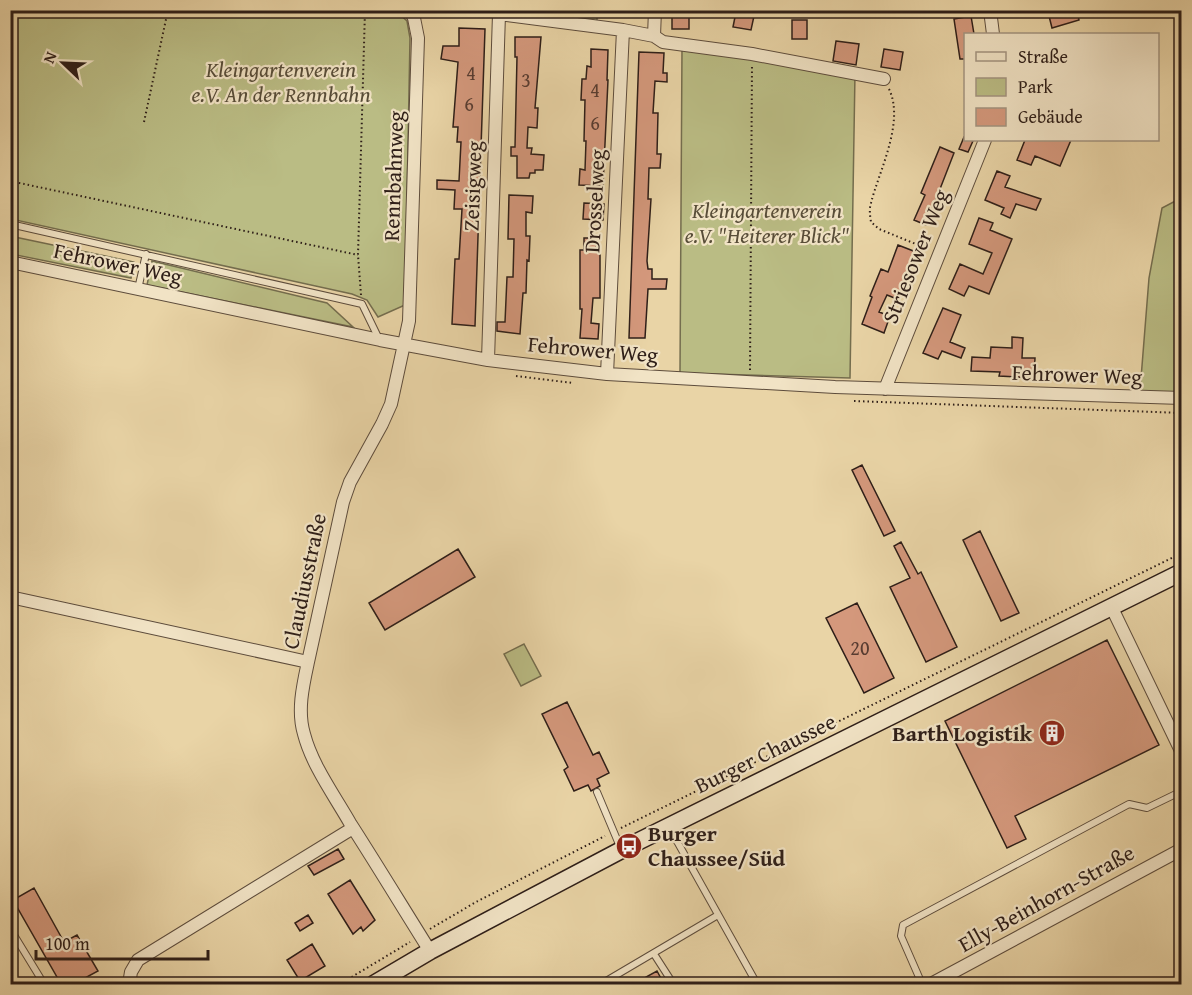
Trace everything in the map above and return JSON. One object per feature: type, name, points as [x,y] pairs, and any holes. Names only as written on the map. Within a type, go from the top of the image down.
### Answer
[{"type":"main road","name":"Burger Chaussee","points":[[374,984],[430,951],[621,850],[1182,572]]},
{"type":"street","points":[[654,36],[655,10]]},
{"type":"street","points":[[991,11],[993,33]]},
{"type":"street","points":[[496,12],[623,30],[654,36],[663,42],[752,54],[884,79]]},
{"type":"street","name":"Zeisigweg","points":[[488,360],[496,12]]},
{"type":"street","name":"Rennbahnweg","points":[[404,344],[409,321],[418,38],[415,13]]},
{"type":"street","name":"Drosselweg","points":[[608,374],[623,30]]},
{"type":"street","name":"Striesower Weg","points":[[885,389],[985,141]]},
{"type":"street","name":"Fehrower Weg","points":[[10,262],[380,340],[488,360],[608,374],[750,382],[1182,399]]},
{"type":"street","name":"Claudiusstraße","points":[[404,344],[391,404],[350,482],[343,502],[308,662],[301,715],[303,732],[309,749],[353,828],[430,951]]},
{"type":"street","points":[[10,597],[308,662]]},
{"type":"street","points":[[1111,606],[1179,757]]},
{"type":"street","points":[[128,984],[130,972],[138,960],[353,828]]},
{"type":"street","name":"Elly-Beinhorn-Straße","points":[[931,984],[1182,849]]},
{"type":"lane","points":[[10,224],[362,304],[380,340]]},
{"type":"lane","points":[[138,289],[146,254]]},
{"type":"lane","points":[[922,984],[901,936],[903,924],[1129,804],[1147,808],[1182,791]]},
{"type":"lane","points":[[597,792],[621,850]]},
{"type":"lane","points":[[669,826],[757,984]]},
{"type":"lane","points":[[601,984],[718,915]]},
{"type":"lane","points":[[14,935],[45,984]]},
{"type":"lane","points":[[654,954],[672,982]]},
{"type":"path","points":[[144,122],[168,10]]},
{"type":"path","points":[[362,304],[358,282],[358,255],[365,10]]},
{"type":"path","points":[[750,382],[752,54]]},
{"type":"path","points":[[884,79],[893,98],[892,122],[889,148],[870,205],[871,222],[879,230],[939,253]]},
{"type":"path","points":[[10,181],[358,255]]},
{"type":"path","points":[[340,984],[476,902],[614,831],[1182,553]]},
{"type":"path","points":[[1079,602],[1086,618]]},
{"type":"path","points":[[1179,757],[1182,771]]},
{"type":"green space","name":"Kleingartenverein e.V. An der Rennbahn","points":[[10,11],[396,11],[407,21],[410,38],[405,305],[378,317],[367,300],[352,294],[11,219]]},
{"type":"green space","points":[[532,11],[597,11],[597,24]]},
{"type":"green space","name":"Kleingartenverein e.V. \"Heiterer Blick\"","points":[[682,48],[855,73],[850,378],[680,373]]},
{"type":"green space","points":[[1181,198],[1181,398],[1140,391],[1149,278],[1162,208]]},
{"type":"green space","points":[[10,236],[134,262],[131,278],[11,254]]},
{"type":"green space","points":[[152,261],[327,303],[353,327],[147,285]]},
{"type":"green space","points":[[524,644],[541,676],[521,686],[504,654]]},
{"type":"building","points":[[1077,10],[1079,20],[1052,28],[1048,12]]},
{"type":"building","points":[[672,11],[689,11],[689,29],[672,29]]},
{"type":"building","points":[[736,12],[754,16],[751,30],[733,27]]},
{"type":"building","points":[[971,16],[974,33],[964,33],[964,59],[960,59],[954,19]]},
{"type":"building","points":[[792,20],[807,20],[807,39],[792,39]]},
{"type":"building","points":[[459,28],[485,29],[475,326],[452,324],[455,259],[459,259],[462,209],[454,209],[455,190],[437,189],[437,180],[459,181],[461,142],[457,142],[458,127],[453,127],[458,62],[441,59],[443,46],[459,46]]},
{"type":"building","points":[[515,37],[541,37],[535,108],[538,108],[537,128],[528,127],[527,148],[532,148],[531,154],[544,155],[543,170],[535,170],[535,173],[530,173],[529,178],[517,178],[517,156],[511,156],[511,147],[515,147],[517,57],[515,57]]},
{"type":"building","points":[[836,41],[859,44],[856,65],[833,61]]},
{"type":"building","points":[[591,49],[608,50],[603,186],[579,185],[580,169],[585,170],[586,141],[584,141],[585,100],[581,100],[582,79],[586,79],[587,66],[591,67]]},
{"type":"building","points":[[884,49],[903,52],[900,70],[881,67]]},
{"type":"building","points":[[639,52],[664,53],[663,73],[667,73],[667,82],[655,81],[653,113],[658,113],[657,154],[661,154],[660,168],[649,168],[648,199],[651,199],[647,261],[648,269],[652,269],[652,279],[667,279],[666,289],[648,289],[645,338],[629,338]]},
{"type":"building","points":[[964,137],[964,141],[973,141],[968,152],[959,149]]},
{"type":"building","points":[[1025,141],[1071,141],[1060,166],[1035,156],[1031,165],[1017,160]]},
{"type":"building","points":[[940,147],[954,153],[926,225],[914,220],[925,195],[921,193]]},
{"type":"building","points":[[997,171],[1010,176],[1005,187],[1041,199],[1036,210],[1016,204],[1010,218],[1001,214],[1004,208],[985,200]]},
{"type":"building","points":[[509,195],[533,196],[532,213],[526,212],[526,236],[530,236],[529,261],[527,260],[526,293],[523,293],[520,334],[497,331],[497,322],[505,322],[507,277],[513,277],[514,239],[508,239]]},
{"type":"building","points":[[584,203],[604,204],[603,220],[583,219]]},
{"type":"building","points":[[979,218],[993,223],[990,230],[1012,239],[989,294],[969,286],[964,296],[949,289],[960,264],[983,274],[992,253],[969,244]]},
{"type":"building","points":[[584,238],[597,238],[596,250],[600,251],[600,298],[593,298],[591,323],[599,324],[598,339],[580,338],[582,309],[580,309],[580,250],[584,250]]},
{"type":"building","points":[[898,245],[916,252],[897,299],[887,295],[879,312],[890,316],[884,333],[862,324],[881,269],[888,272]]},
{"type":"building","points":[[943,308],[961,315],[950,342],[965,348],[961,358],[942,351],[938,359],[923,353]]},
{"type":"building","points":[[1012,337],[1023,338],[1022,358],[1035,358],[1034,378],[999,376],[1000,372],[971,371],[972,357],[990,358],[991,347],[1012,348]]},
{"type":"building","points":[[862,465],[895,531],[884,536],[852,470]]},
{"type":"building","points":[[980,531],[1019,613],[1001,621],[963,540]]},
{"type":"building","points":[[901,542],[918,574],[921,572],[957,647],[926,662],[890,587],[910,578],[894,546]]},
{"type":"building","points":[[458,549],[475,577],[385,630],[369,603]]},
{"type":"building","points":[[857,603],[894,678],[864,693],[826,618]]},
{"type":"building","name":"Barth Logistik","points":[[1107,640],[1159,745],[1015,816],[1026,839],[1007,848],[945,721]]},
{"type":"building","points":[[567,702],[593,755],[599,752],[609,773],[597,779],[600,786],[591,791],[588,785],[574,791],[564,770],[568,767],[542,714]]},
{"type":"building","points":[[338,849],[344,859],[314,875],[308,866]]},
{"type":"building","points":[[350,880],[375,920],[363,931],[361,927],[353,934],[328,894]]},
{"type":"building","points":[[34,888],[64,942],[77,935],[98,971],[74,984],[61,984],[13,900]]},
{"type":"building","points":[[308,915],[313,923],[300,931],[295,923]]},
{"type":"building","points":[[312,944],[325,966],[300,981],[287,960]]},
{"type":"building","points":[[657,971],[664,984],[649,984],[646,977]]},
{"type":"place","name":"Barth Logistik","points":[[1052,733]]},
{"type":"place","name":"Burger Chaussee/Süd","points":[[629,846]]}]
